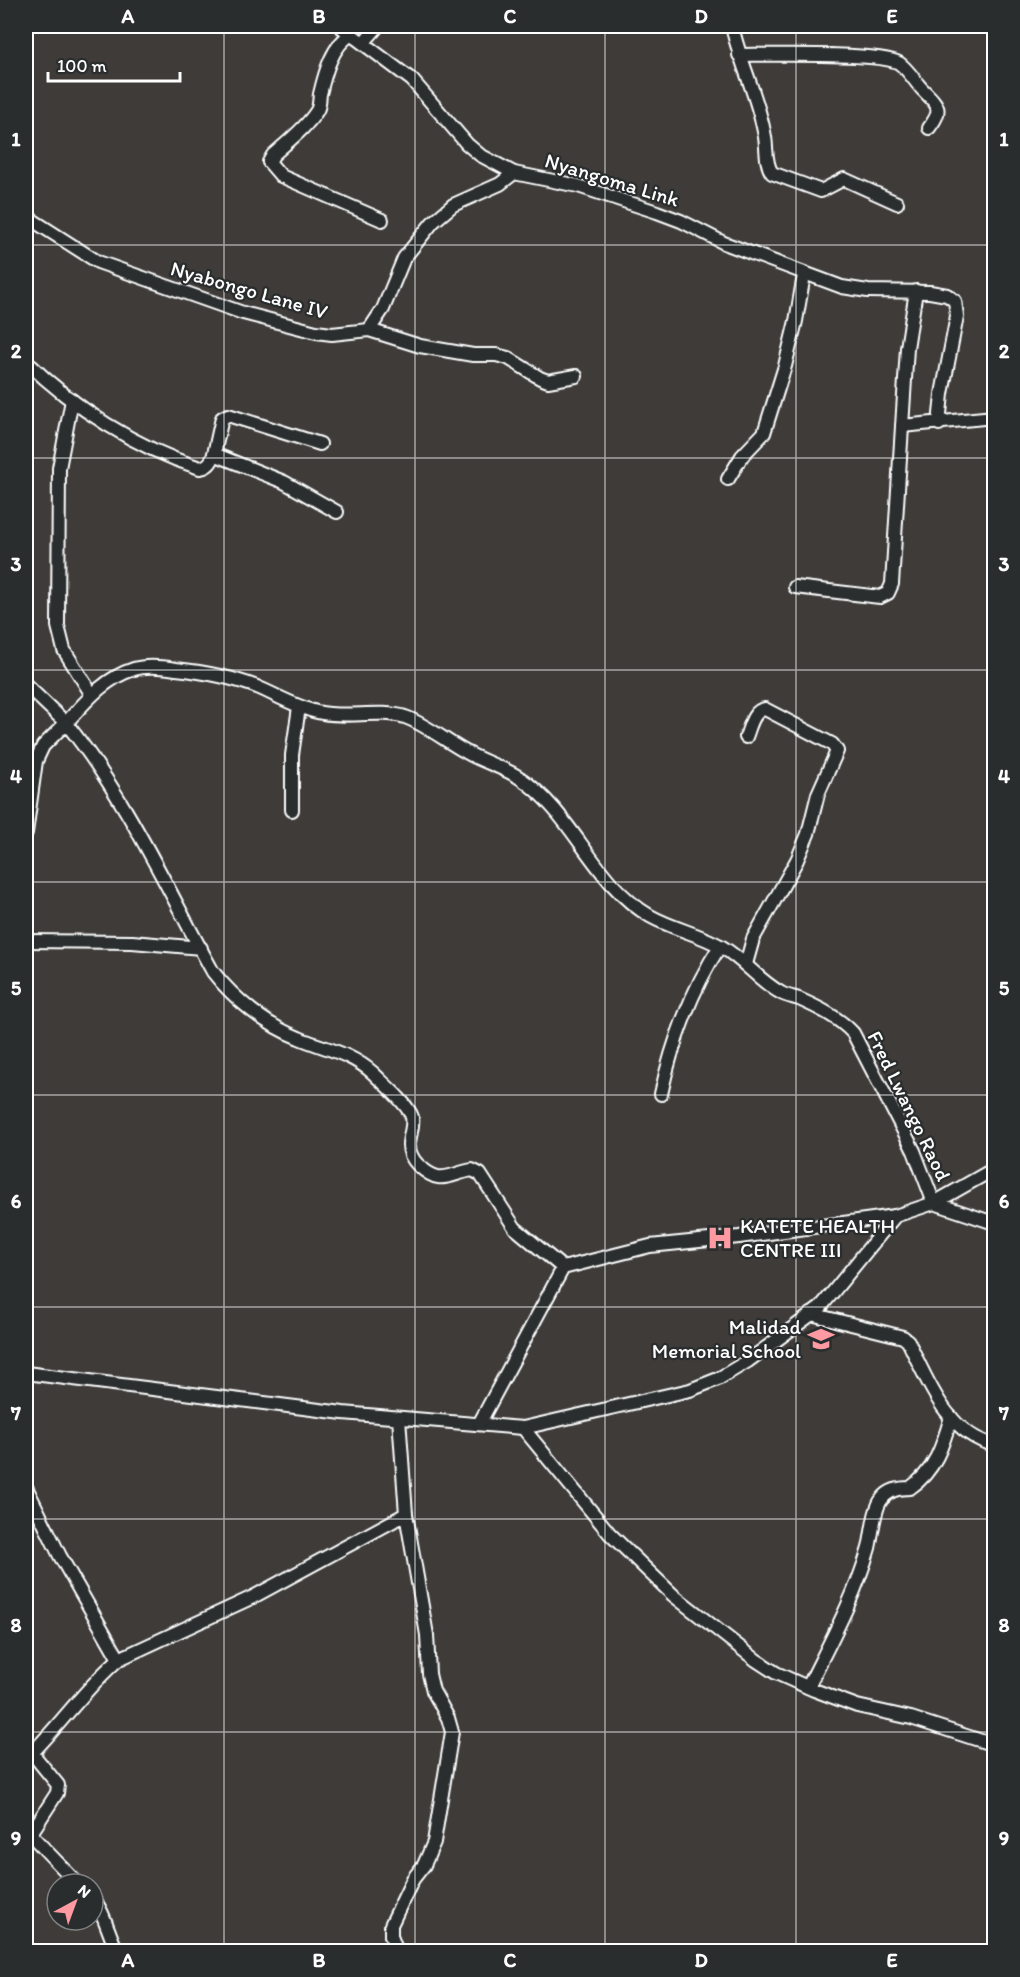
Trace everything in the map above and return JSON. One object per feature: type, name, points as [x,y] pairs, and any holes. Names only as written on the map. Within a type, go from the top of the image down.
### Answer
[{"type":"street","name":"Nyangoma Link","points":[[340,26],[412,80],[467,144],[480,155],[514,172],[578,186],[657,212],[681,221],[724,243],[842,287],[868,291],[915,291],[948,295],[956,305],[954,339],[945,375],[939,424]]},
{"type":"street","points":[[364,42],[378,26]]},
{"type":"street","points":[[732,26],[762,125],[768,164],[772,173],[821,191],[844,179],[897,203]]},
{"type":"street","points":[[352,34],[342,39],[333,53],[320,94],[318,109],[309,122],[273,155],[269,162],[281,176],[382,220]]},
{"type":"street","points":[[739,55],[882,58],[897,62],[935,102],[939,111],[938,115],[928,128]]},
{"type":"street","points":[[369,330],[383,309],[404,258],[433,222],[453,205],[500,184],[514,172]]},
{"type":"street","name":"Nyabongo Lane IV","points":[[26,216],[98,262],[234,310],[316,332],[332,334],[369,330],[420,346],[508,358],[548,381],[576,376]]},
{"type":"street","points":[[728,479],[742,456],[764,434],[785,366],[804,274]]},
{"type":"street","points":[[795,587],[880,597],[888,593],[892,584],[907,348],[915,291]]},
{"type":"street","points":[[26,361],[72,400],[139,441],[183,462],[204,467],[212,461],[222,418],[228,415],[320,444]]},
{"type":"street","points":[[72,400],[59,468],[58,626],[64,650],[92,695]]},
{"type":"street","points":[[902,426],[994,417]]},
{"type":"street","points":[[214,454],[284,482],[337,512]]},
{"type":"street","name":"Fred Lwango Raod","points":[[26,833],[36,762],[44,746],[108,681],[136,668],[164,667],[232,679],[257,687],[299,707],[336,716],[405,717],[467,753],[521,778],[547,802],[577,838],[608,882],[626,900],[651,916],[720,946],[781,993],[827,1012],[842,1021],[853,1034],[914,1151],[934,1203]]},
{"type":"street","points":[[26,685],[66,723],[115,790],[221,983],[276,1028],[354,1058],[370,1071],[401,1102],[412,1118],[409,1145],[410,1154],[416,1163],[432,1176],[444,1178],[472,1170],[480,1174],[514,1228],[563,1268]]},
{"type":"street","points":[[292,810],[292,755],[299,707]]},
{"type":"street","points":[[746,736],[756,712],[765,709],[832,744],[837,751],[818,794],[808,834],[797,860],[753,939],[746,964]]},
{"type":"street","points":[[26,941],[132,942],[201,948]]},
{"type":"street","points":[[662,1094],[669,1059],[692,999],[703,973],[720,946]]},
{"type":"street","points":[[479,1424],[563,1268],[650,1245],[739,1237],[895,1216],[934,1203],[994,1169]]},
{"type":"street","points":[[934,1203],[994,1223]]},
{"type":"street","points":[[26,1373],[331,1412],[523,1428],[704,1386],[748,1360],[820,1308],[895,1216]]},
{"type":"street","points":[[811,1314],[903,1337],[908,1341],[935,1396],[951,1417],[970,1435],[994,1445]]},
{"type":"street","points":[[808,1687],[854,1595],[869,1549],[880,1501],[890,1491],[910,1488],[928,1472],[942,1449],[951,1417]]},
{"type":"street","points":[[397,1952],[391,1935],[392,1925],[413,1879],[424,1865],[435,1842],[452,1732],[448,1718],[433,1690],[429,1674],[427,1635],[406,1514],[399,1418]]},
{"type":"street","points":[[523,1428],[610,1534],[673,1595],[756,1660],[776,1673],[857,1706],[911,1718],[994,1745]]},
{"type":"street","points":[[26,1487],[60,1556],[119,1659]]},
{"type":"street","points":[[65,1872],[28,1838],[57,1793],[58,1785],[29,1756],[64,1718],[95,1679],[119,1659],[252,1597],[406,1514]]},
{"type":"street","points":[[105,1923],[118,1952]]},
{"type":"place","name":"KATETE HEALTH CENTRE III","points":[[720,1238]]},
{"type":"place","name":"Malidad Memorial School","points":[[821,1339]]}]
